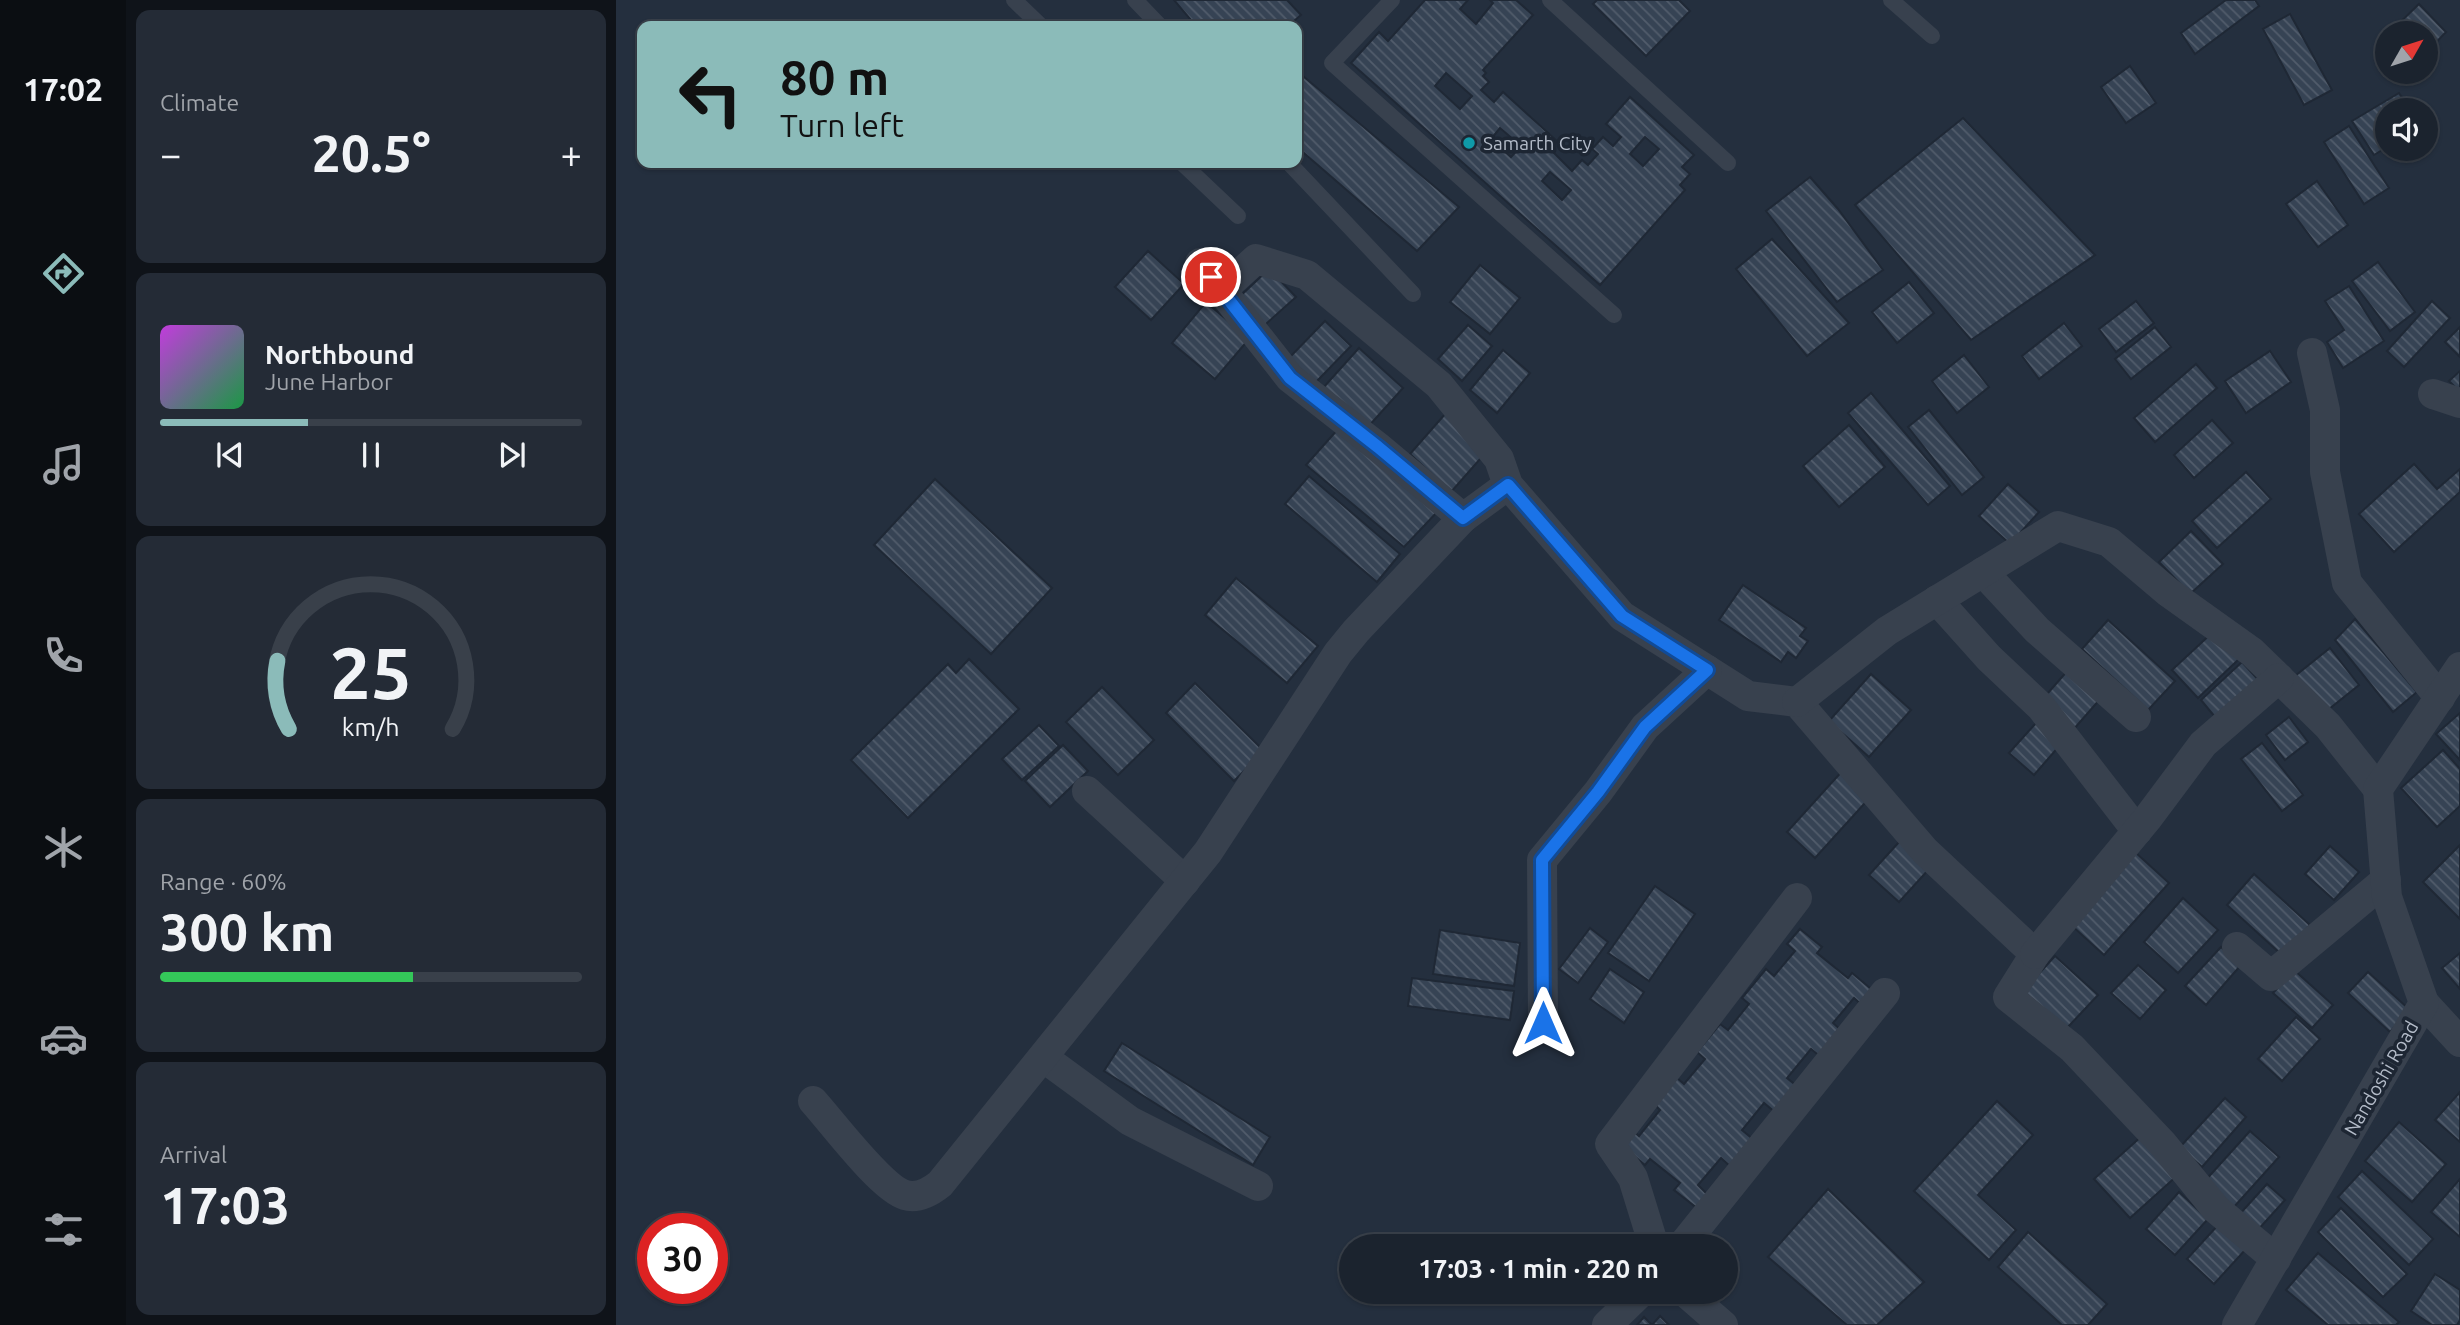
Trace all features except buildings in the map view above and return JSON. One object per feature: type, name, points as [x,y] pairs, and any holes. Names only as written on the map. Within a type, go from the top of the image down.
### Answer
[{"type":"street","points":[[1221,291],[1256,259],[1307,275],[1439,385],[1499,458],[1516,494],[1622,616],[1748,696],[1797,702],[1925,851],[2035,954]]},
{"type":"street","points":[[1200,263],[1290,378],[1463,518]]},
{"type":"street","points":[[2312,353],[2325,410],[2325,472],[2347,583],[2440,698]]},
{"type":"street","points":[[813,1101],[881,1178],[905,1195],[930,1193],[1044,1058],[1185,881],[1221,833],[1338,653],[1356,631],[1463,518],[1516,494]]},
{"type":"street","points":[[1797,702],[1887,631],[2058,526],[2109,542],[2168,592],[2252,652],[2328,726],[2378,789],[2460,667]]},
{"type":"street","points":[[1983,572],[2037,631],[2136,717]]},
{"type":"street","points":[[1937,600],[1989,658],[2040,707],[2137,831]]},
{"type":"street","points":[[1543,1023],[1542,860],[1598,792],[1645,727],[1707,670]]},
{"type":"street","points":[[2276,1259],[2216,1209],[2162,1143],[2072,1048],[2008,997],[2035,954],[2137,831],[2203,744],[2279,678]]},
{"type":"street","name":"Nandoshi Road","points":[[2237,1325],[2424,1003],[2387,897],[2378,789]]},
{"type":"street","points":[[1087,790],[1185,881]]},
{"type":"street","points":[[2237,947],[2271,976],[2386,880]]},
{"type":"street","points":[[1650,1234],[1633,1178],[1610,1144],[1797,898]]},
{"type":"street","points":[[1692,1234],[1885,993]]},
{"type":"street","points":[[2424,1003],[2460,1042]]},
{"type":"street","points":[[1044,1058],[1130,1121],[1258,1186]]},
{"type":"street","points":[[1607,1325],[1629,1304]]},
{"type":"street","points":[[1699,1304],[1723,1325]]},
{"type":"lane","points":[[1014,0],[1036,21]]},
{"type":"lane","points":[[1135,0],[1155,21]]},
{"type":"lane","points":[[1392,0],[1332,63],[1614,314]]},
{"type":"lane","points":[[1550,0],[1728,163]]},
{"type":"lane","points":[[1891,0],[1932,36]]},
{"type":"lane","points":[[1187,168],[1238,216]]},
{"type":"lane","points":[[1294,168],[1413,294]]},
{"type":"place","name":"Samarth City","points":[[1469,143]]},
{"type":"route","points":[[1211,277],[1290,378],[1463,518],[1508,485],[1622,616],[1707,670],[1645,727],[1598,792],[1542,860],[1543,1023]]}]
